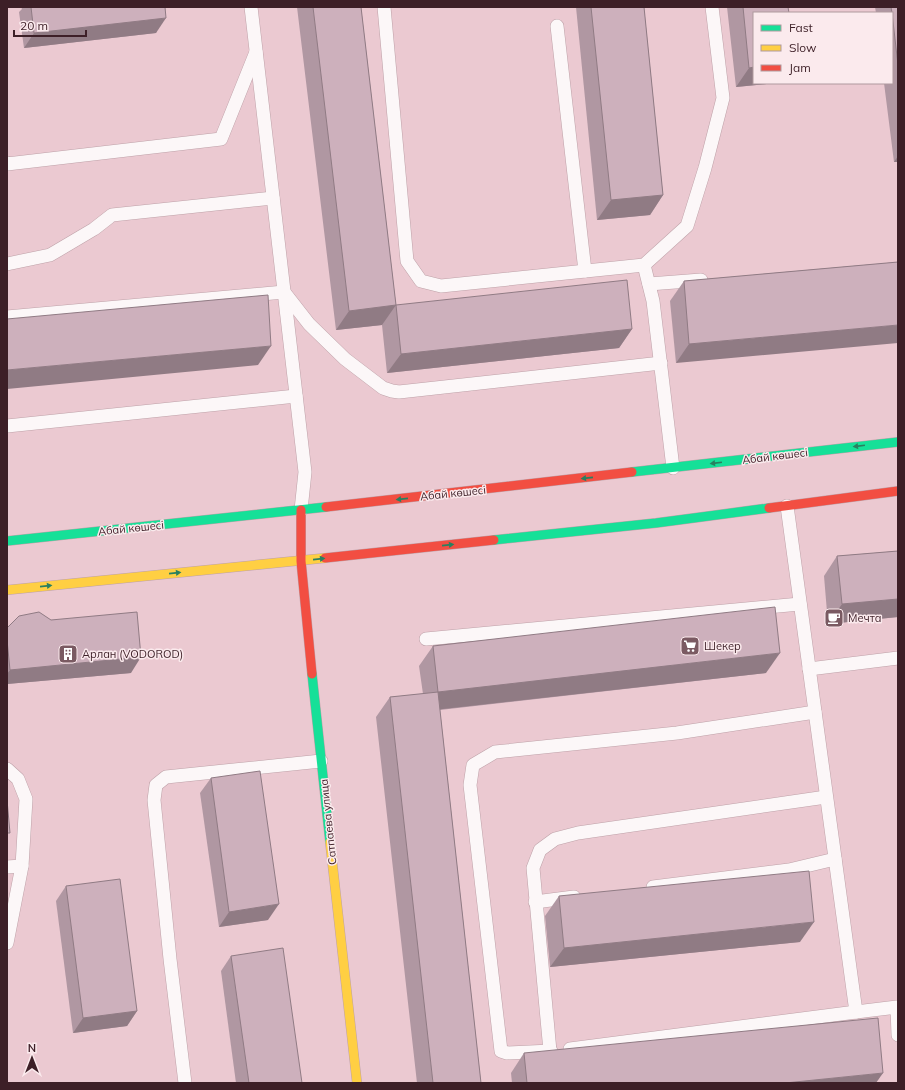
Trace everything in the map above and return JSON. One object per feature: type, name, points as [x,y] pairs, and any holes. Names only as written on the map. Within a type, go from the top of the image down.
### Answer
[{"type":"street","name":"Абай көшесі","points":[[7,541],[301,510],[898,442]]},
{"type":"street","points":[[7,590],[301,561],[649,524],[898,491]]},
{"type":"street","name":"Сатпаева улица","points":[[301,510],[301,561],[321,761],[357,1083]]},
{"type":"lane","points":[[251,7],[305,472],[301,510]]},
{"type":"lane","points":[[384,7],[407,261],[421,281],[441,286],[644,266],[687,226],[706,168],[723,98],[712,7]]},
{"type":"lane","points":[[557,26],[585,272]]},
{"type":"lane","points":[[7,164],[221,139],[256,51]]},
{"type":"lane","points":[[7,264],[50,256],[94,229],[112,215],[273,198]]},
{"type":"lane","points":[[644,266],[653,301],[673,468]]},
{"type":"lane","points":[[649,284],[711,279]]},
{"type":"lane","points":[[7,317],[284,292]]},
{"type":"lane","points":[[284,292],[309,324],[345,359],[383,388],[392,391],[400,392],[661,363]]},
{"type":"lane","points":[[7,426],[296,396]]},
{"type":"lane","points":[[787,506],[856,1012]]},
{"type":"lane","points":[[426,640],[800,604]]},
{"type":"lane","points":[[809,670],[898,658]]},
{"type":"lane","points":[[815,712],[677,733],[495,752],[473,765],[470,785],[501,1051],[507,1053],[550,1052],[897,1007],[898,1036]]},
{"type":"lane","points":[[185,1083],[170,959],[154,800],[156,785],[166,777],[321,761]]},
{"type":"lane","points":[[7,769],[18,779],[26,799],[22,866],[7,943]]},
{"type":"lane","points":[[550,1052],[533,868],[540,850],[555,839],[578,833],[826,797]]},
{"type":"lane","points":[[638,889],[789,870],[835,859]]},
{"type":"lane","points":[[7,867],[22,866]]},
{"type":"lane","points":[[536,902],[583,896]]},
{"type":"building","points":[[31,7],[165,7],[166,18],[34,33]]},
{"type":"building","points":[[313,7],[361,7],[396,305],[349,311]]},
{"type":"building","points":[[591,7],[644,7],[663,195],[611,200]]},
{"type":"building","points":[[743,7],[788,7],[789,12],[753,12],[753,67],[749,68]]},
{"type":"building","points":[[891,7],[898,7],[898,65],[893,12]]},
{"type":"building","points":[[898,262],[898,325],[689,344],[684,281]]},
{"type":"building","points":[[627,280],[632,329],[401,354],[396,305]]},
{"type":"building","points":[[268,295],[271,346],[7,370],[7,319]]},
{"type":"building","points":[[898,551],[898,599],[842,604],[837,556]]},
{"type":"building","points":[[775,607],[780,653],[438,692],[433,646]]},
{"type":"building","name":"Арлан (VODOROD)","points":[[39,612],[51,620],[137,612],[141,657],[10,670],[7,628],[19,616]]},
{"type":"building","points":[[438,692],[481,1083],[433,1083],[390,697]]},
{"type":"building","points":[[260,771],[279,904],[229,912],[211,778]]},
{"type":"building","points":[[7,800],[10,833],[7,833]]},
{"type":"building","points":[[809,871],[814,922],[564,948],[559,896]]},
{"type":"building","points":[[120,879],[137,1011],[83,1018],[66,886]]},
{"type":"building","points":[[283,948],[302,1083],[249,1083],[231,956]]},
{"type":"building","points":[[878,1018],[883,1073],[785,1083],[527,1083],[524,1053]]},
{"type":"traffic: fast","points":[[632,472],[898,442]]},
{"type":"traffic: fast","points":[[7,541],[326,507]]},
{"type":"traffic: fast","points":[[494,540],[656,523],[769,508]]},
{"type":"traffic: fast","points":[[312,674],[330,842]]},
{"type":"traffic: slow","points":[[7,590],[325,558]]},
{"type":"traffic: slow","points":[[330,842],[357,1083]]},
{"type":"traffic: jam","points":[[326,507],[632,472]]},
{"type":"traffic: jam","points":[[769,508],[898,491]]},
{"type":"traffic: jam","points":[[301,510],[301,561],[312,674]]},
{"type":"traffic: jam","points":[[325,558],[494,540]]},
{"type":"place","name":"Мечта","points":[[834,618]]},
{"type":"place","name":"Шекер","points":[[690,646]]},
{"type":"place","name":"Арлан (VODOROD)","points":[[68,654]]}]
